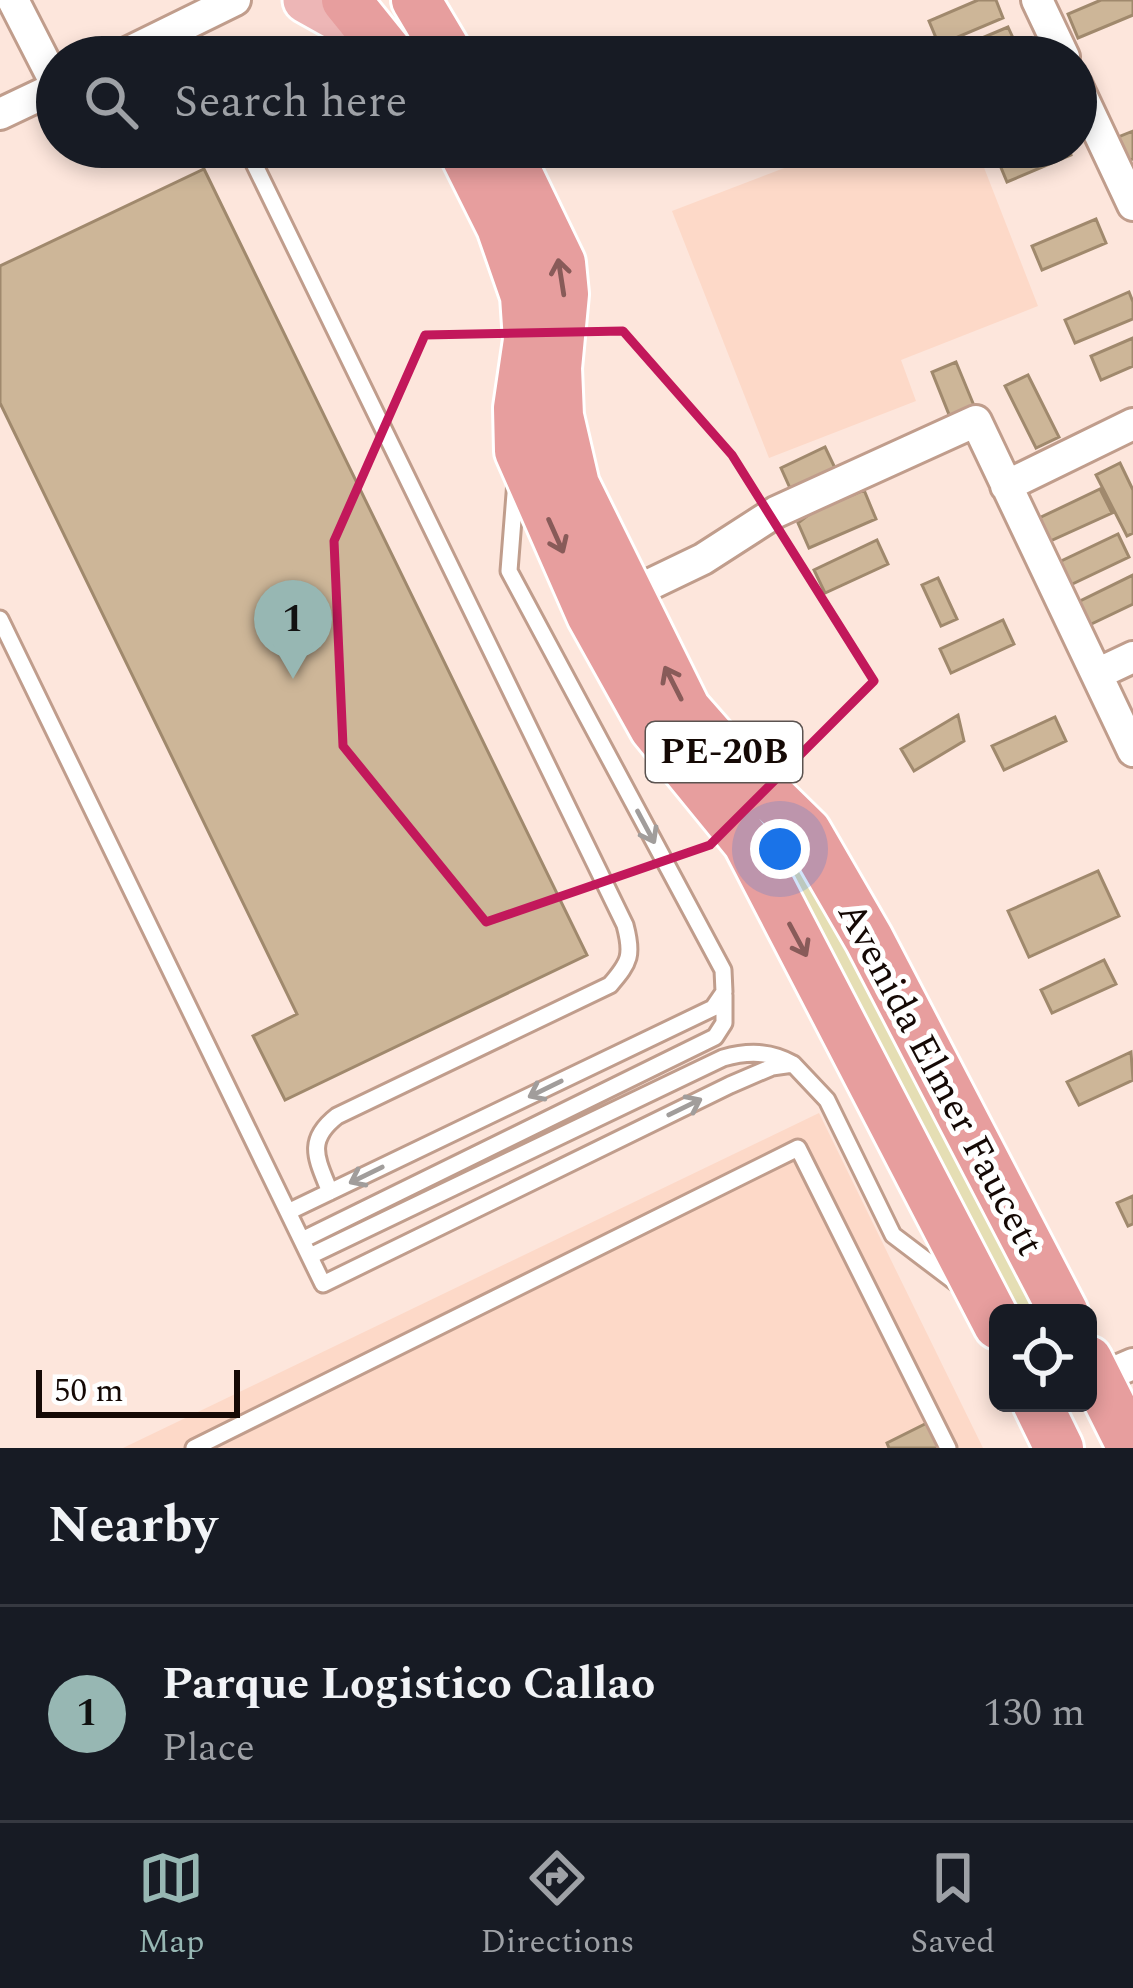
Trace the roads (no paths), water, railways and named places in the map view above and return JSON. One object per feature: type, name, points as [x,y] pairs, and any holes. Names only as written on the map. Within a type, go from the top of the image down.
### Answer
[{"type":"highway","points":[[416,0],[437,36]]},
{"type":"highway","name":"Avenida Elmer Faucett","points":[[472,168],[501,226],[525,296],[528,340],[518,408],[519,451],[592,615],[654,728],[747,842],[989,1306]]},
{"type":"highway","name":"Avenida Elmer Faucett","points":[[515,168],[560,262],[564,294],[556,368],[559,416],[575,485],[686,709],[807,832],[869,938],[1059,1304]]},
{"type":"highway","points":[[1106,1368],[1132,1448]]},
{"type":"highway","points":[[1041,1412],[1059,1448]]},
{"type":"main road","points":[[306,0],[371,32]]},
{"type":"street","points":[[14,0],[36,44]]},
{"type":"street","points":[[162,36],[235,0]]},
{"type":"street","points":[[1037,0],[1054,36]]},
{"type":"street","points":[[0,114],[36,96]]},
{"type":"street","points":[[1097,129],[1133,205]]},
{"type":"street","points":[[628,595],[703,559],[776,512],[976,422],[1133,751]]},
{"type":"street","points":[[1006,486],[1133,424]]},
{"type":"street","points":[[1096,674],[1133,657]]},
{"type":"lane","points":[[256,168],[626,925],[631,949],[625,967],[610,985],[337,1116],[323,1127],[315,1141],[330,1192]]},
{"type":"lane","points":[[302,1240],[715,1037],[724,1023],[723,970],[509,572],[519,451]]},
{"type":"lane","points":[[0,619],[323,1284],[730,1085],[772,1067],[794,1064]]},
{"type":"lane","points":[[288,1212],[713,1008],[724,992]]},
{"type":"lane","points":[[310,1256],[723,1058],[758,1053],[777,1055],[794,1064],[826,1100],[893,1235],[989,1312]]},
{"type":"lane","points":[[194,1448],[798,1148],[948,1448]]},
{"type":"place","name":"Parque Logistico Callao","points":[[293,679]]}]
